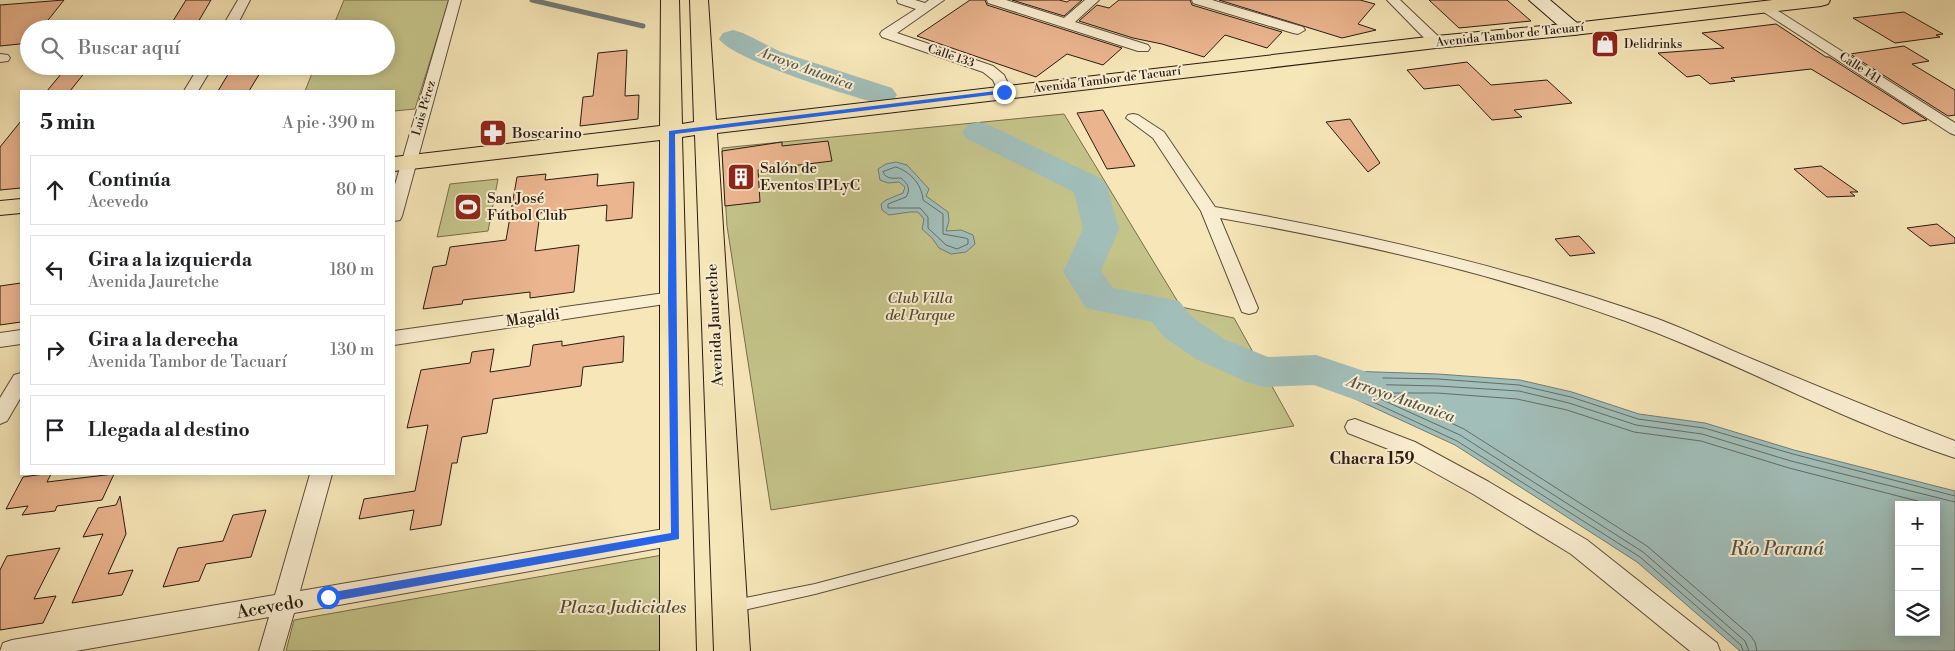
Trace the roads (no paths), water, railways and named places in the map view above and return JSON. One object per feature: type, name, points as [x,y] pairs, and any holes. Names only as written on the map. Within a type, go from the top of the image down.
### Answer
[{"type":"main road","points":[[670,0],[672,298],[678,651]]},
{"type":"main road","name":"Avenida Jauretche","points":[[699,0],[732,651]]},
{"type":"main road","points":[[1538,0],[1574,29]]},
{"type":"main road","name":"Avenida Tambor de Tacuarí","points":[[401,163],[845,110],[1436,42],[1574,29],[1812,0]]},
{"type":"main road","points":[[0,208],[20,206]]},
{"type":"street","points":[[233,20],[244,0]]},
{"type":"street","name":"Luis Pérez","points":[[395,208],[401,163],[455,0]]},
{"type":"street","points":[[903,0],[926,8],[938,0]]},
{"type":"street","points":[[993,0],[1143,48]]},
{"type":"street","points":[[1066,23],[1094,0]]},
{"type":"street","points":[[1198,0],[1298,30]]},
{"type":"street","points":[[1393,0],[1436,42]]},
{"type":"street","name":"Calle 141","points":[[1764,6],[1955,130]]},
{"type":"street","name":"Calle 133","points":[[926,8],[887,34],[988,69],[999,78],[1004,92]]},
{"type":"street","points":[[192,90],[201,75]]},
{"type":"street","points":[[1133,118],[1159,135],[1209,211],[1249,308]]},
{"type":"street","points":[[1209,211],[1301,226],[1441,259],[1557,291],[1654,324],[1898,428],[1955,450]]},
{"type":"street","name":"Magaldi","points":[[395,338],[672,298]]},
{"type":"street","points":[[0,340],[20,337]]},
{"type":"street","points":[[0,416],[19,388]]},
{"type":"street","points":[[1355,426],[1408,448],[1465,479],[1579,547],[1708,651]]},
{"type":"street","points":[[271,651],[321,475]]},
{"type":"street","name":"Acevedo","points":[[12,651],[676,536]]},
{"type":"lane","points":[[729,607],[815,589],[1072,521]]},
{"type":"water","points":[[896,162],[907,165],[929,189],[926,196],[948,212],[949,221],[946,231],[961,230],[973,235],[975,244],[966,252],[951,254],[939,248],[922,229],[924,219],[918,212],[889,215],[882,210],[881,204],[903,193],[905,187],[899,182],[888,183],[880,180],[878,169],[886,164]]},
{"type":"water","name":"Río Paraná","points":[[1316,370],[1438,374],[1520,380],[1572,392],[1639,414],[1705,423],[1794,450],[1955,491],[1955,651],[1740,651],[1637,562],[1455,445],[1340,392]]},
{"type":"waterway","name":"Arroyo Antonica","points":[[532,0],[643,26]]},
{"type":"waterway","name":"Arroyo Antonica","points":[[733,39],[771,58],[881,95]]},
{"type":"waterway","name":"Arroyo Antonica","points":[[978,132],[1090,186],[1101,229],[1082,272],[1100,299],[1165,311],[1178,327],[1210,349],[1264,372],[1316,370],[1367,388]]},
{"type":"place","name":"Delidrinks","points":[[1605,44]]},
{"type":"place","name":"Boscarino","points":[[493,133]]},
{"type":"place","name":"Salón de Eventos IPLyC","points":[[741,177]]},
{"type":"place","name":"San José Fútbol Club","points":[[468,207]]},
{"type":"district","name":"Chacra 159","points":[[1372,459]]},
{"type":"park label","name":"Club Villa del Parque","points":[[920,306]]},
{"type":"park label","name":"Plaza Judiciales","points":[[623,607]]}]
